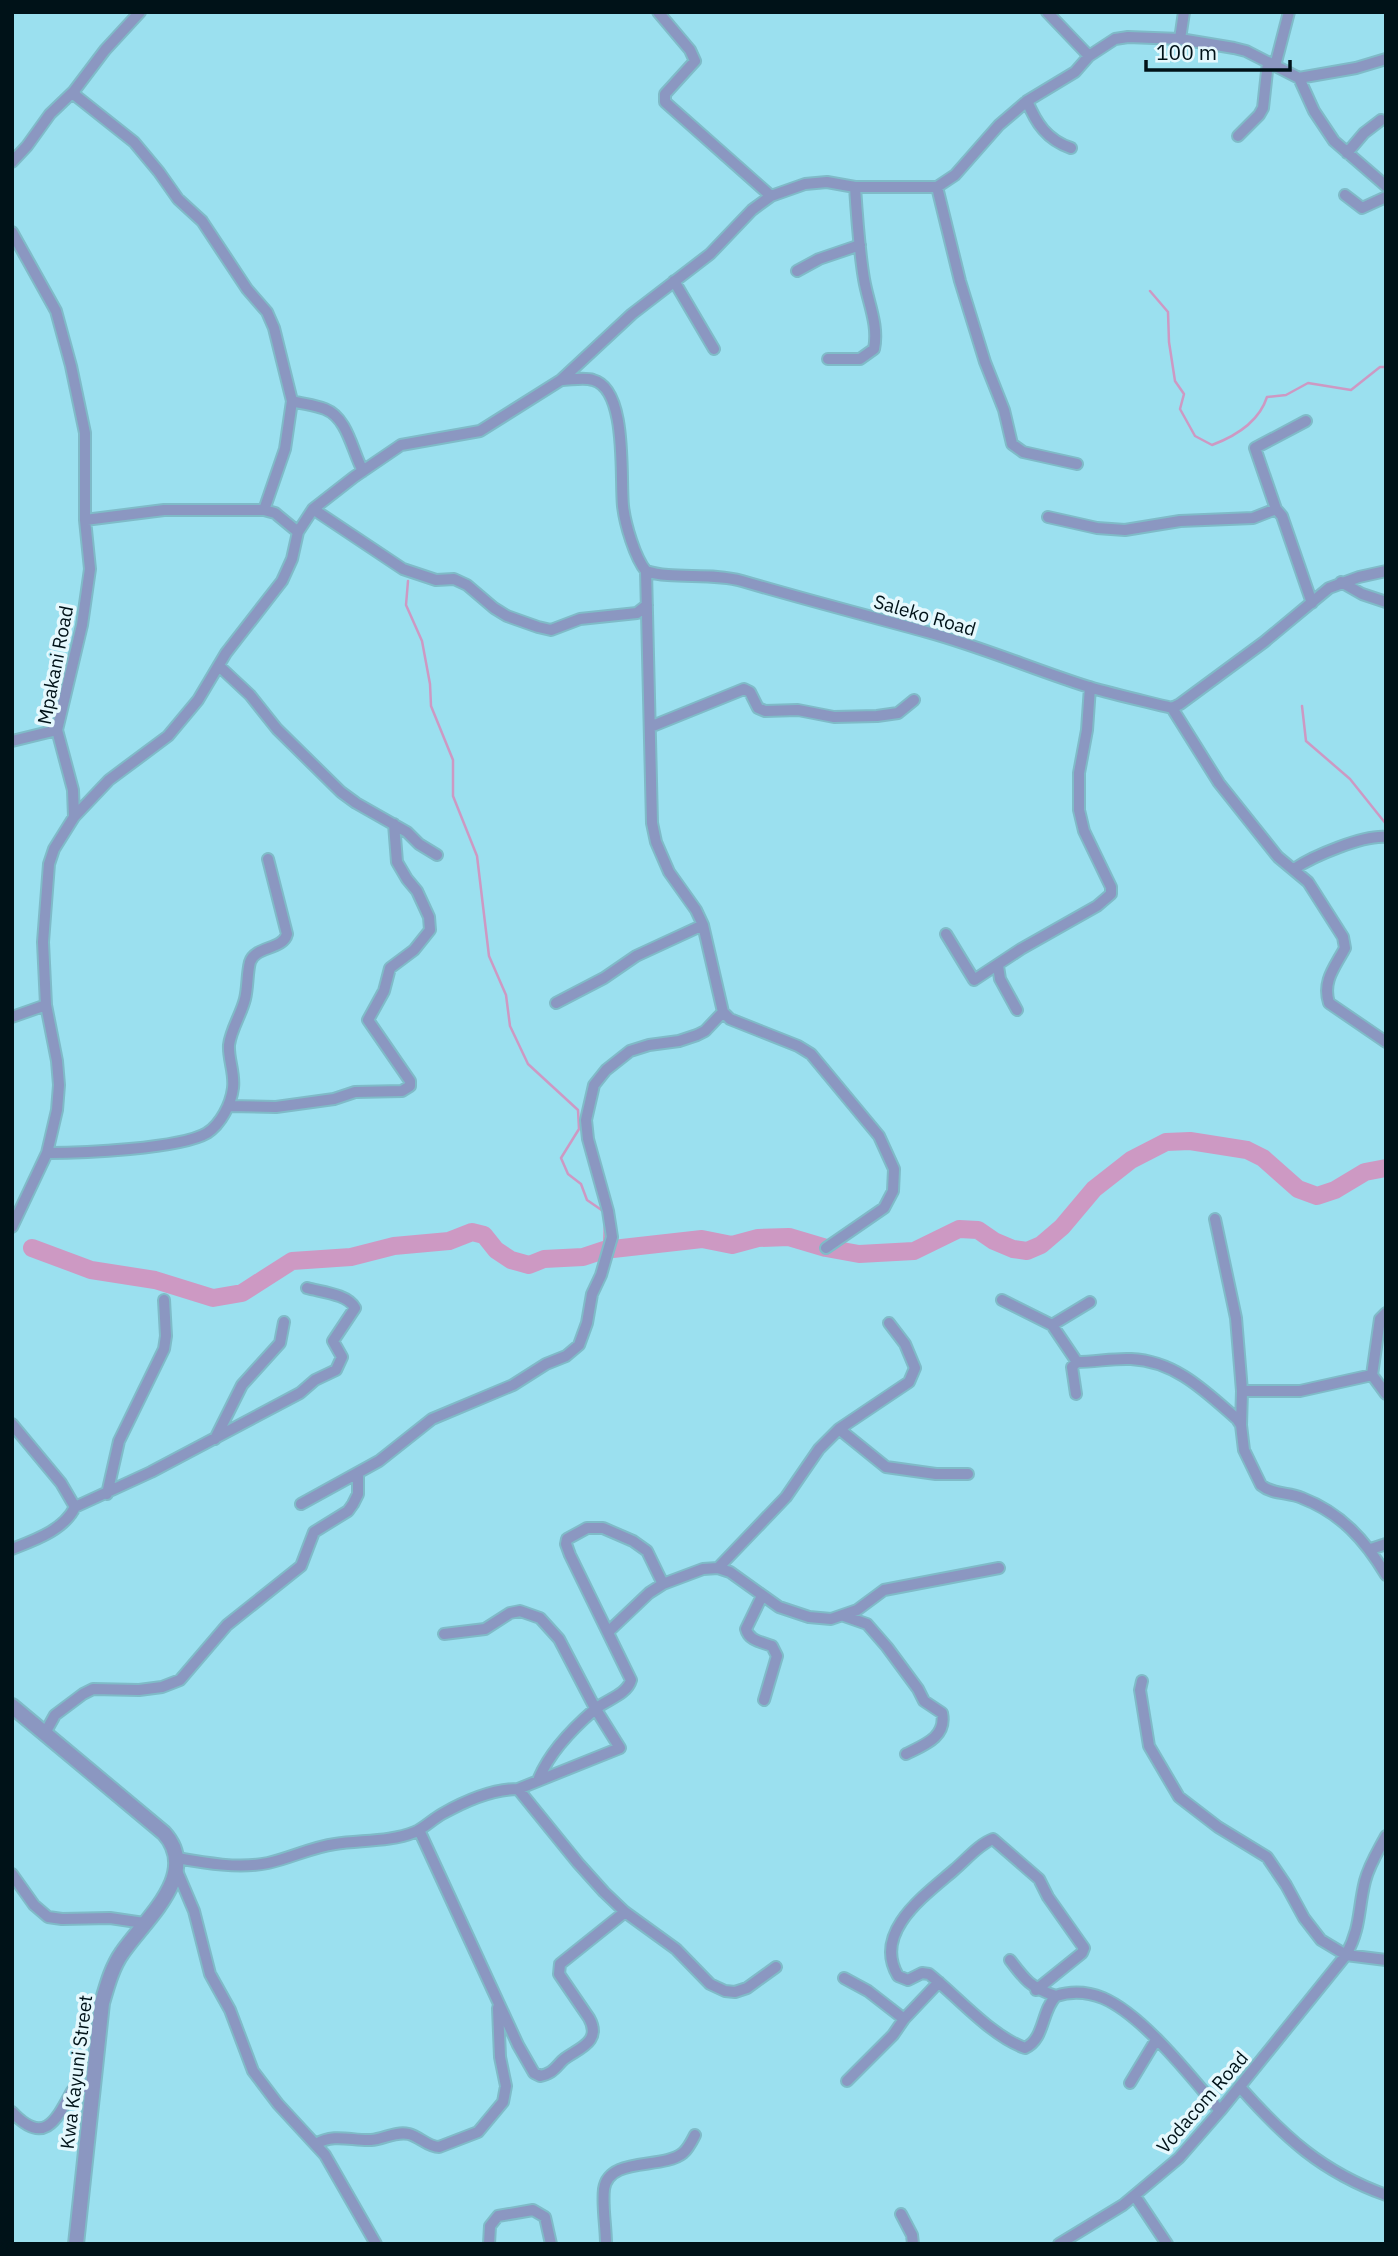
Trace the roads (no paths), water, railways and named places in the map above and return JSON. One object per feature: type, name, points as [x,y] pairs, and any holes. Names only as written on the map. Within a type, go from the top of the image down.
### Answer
[{"type":"street","points":[[12,162],[50,114],[74,91],[104,50],[140,12]]},
{"type":"street","points":[[658,12],[690,50],[695,61],[665,94],[665,103],[771,196]]},
{"type":"street","points":[[1047,12],[1089,56]]},
{"type":"street","points":[[1180,39],[1184,12]]},
{"type":"street","points":[[1238,136],[1264,108],[1271,64],[1289,12]]},
{"type":"street","points":[[12,1227],[17,1211],[47,1153],[57,1110],[57,1061],[46,1005],[43,942],[49,864],[54,849],[74,817],[109,780],[169,736],[198,700],[248,624],[282,581],[292,559],[298,532],[313,509],[363,471],[409,443],[481,431],[561,380],[632,314],[710,254],[752,211],[771,196],[805,184],[827,182],[855,187],[937,187],[955,175],[999,125],[1027,101],[1075,72],[1089,56],[1115,39],[1180,39],[1246,51],[1299,78],[1386,60]]},
{"type":"street","points":[[1299,78],[1323,127],[1347,153],[1386,186]]},
{"type":"street","points":[[74,91],[76,96],[134,142],[178,199],[202,221],[247,289],[267,312],[274,328],[292,401],[285,449],[264,510]]},
{"type":"street","points":[[1027,101],[1048,136],[1071,148]]},
{"type":"street","points":[[1347,153],[1364,132],[1381,120]]},
{"type":"street","points":[[828,359],[860,359],[874,349],[875,326],[864,281],[855,187]]},
{"type":"street","points":[[937,187],[960,281],[985,362],[1004,410],[1012,444],[1023,452],[1077,464]]},
{"type":"street","points":[[1346,195],[1362,208],[1386,197]]},
{"type":"street","name":"Mpakani Road","points":[[12,232],[56,311],[85,433],[85,520],[89,569],[82,625],[57,730],[73,790],[74,817]]},
{"type":"street","points":[[797,271],[819,259],[860,245]]},
{"type":"street","points":[[674,281],[714,349]]},
{"type":"street","points":[[561,380],[594,380],[604,386],[609,392],[619,421],[625,521],[646,571],[650,802],[656,842],[668,872],[696,910],[703,925],[723,1012],[730,1019],[798,1046],[811,1054],[869,1122],[887,1149],[894,1169],[894,1185],[884,1208],[826,1248]]},
{"type":"street","points":[[292,401],[328,410],[337,417],[345,428],[363,471]]},
{"type":"street","points":[[1307,421],[1255,448],[1312,603]]},
{"type":"street","points":[[313,509],[403,569],[436,580],[454,579],[467,585],[507,616],[538,627],[551,630],[580,619],[637,613],[647,605]]},
{"type":"street","points":[[1048,517],[1097,528],[1125,530],[1180,521],[1245,519],[1276,509]]},
{"type":"street","points":[[85,520],[164,510],[264,510],[275,513],[298,532]]},
{"type":"street","points":[[1386,570],[1341,582],[1329,588],[1264,642],[1172,708],[1219,783],[1278,857],[1308,882],[1343,937],[1345,948],[1326,985],[1329,1003],[1386,1042]]},
{"type":"street","name":"Saleko Road","points":[[646,571],[712,575],[739,580],[948,639],[1090,687],[1172,708]]},
{"type":"street","points":[[1341,582],[1362,594],[1386,602]]},
{"type":"street","points":[[219,666],[250,695],[277,729],[341,792],[407,832],[437,855]]},
{"type":"street","points":[[946,934],[974,980],[1021,948],[1097,906],[1111,894],[1105,874],[1084,831],[1079,810],[1079,774],[1087,730],[1090,687]]},
{"type":"street","points":[[650,727],[744,689],[750,692],[758,708],[765,711],[798,710],[834,717],[898,713],[915,700]]},
{"type":"street","points":[[12,741],[57,730]]},
{"type":"street","points":[[228,1106],[276,1107],[334,1099],[355,1092],[402,1091],[410,1086],[410,1081],[368,1020],[384,991],[390,968],[414,950],[430,930],[429,917],[418,891],[397,862],[394,824]]},
{"type":"street","points":[[1294,869],[1314,858],[1364,840],[1386,836]]},
{"type":"street","points":[[47,1153],[137,1147],[192,1138],[213,1128],[228,1106],[234,1086],[229,1058],[230,1037],[246,998],[250,962],[258,954],[282,942],[287,934],[268,859]]},
{"type":"street","points":[[556,1003],[636,956],[703,925]]},
{"type":"street","points":[[998,966],[1000,979],[1017,1010]]},
{"type":"street","points":[[12,1017],[46,1005]]},
{"type":"street","points":[[301,1504],[358,1474],[399,1447],[432,1419],[513,1385],[545,1364],[574,1350],[584,1333],[592,1294],[607,1259],[612,1237],[608,1211],[588,1139],[586,1120],[594,1085],[606,1070],[630,1051],[697,1035],[705,1031],[723,1012]]},
{"type":"street","points":[[1215,1219],[1236,1318],[1244,1450],[1261,1485],[1266,1489],[1300,1496],[1342,1520],[1371,1549],[1386,1575]]},
{"type":"street","points":[[12,1535],[15,1548],[53,1530],[71,1517],[75,1507],[107,1494],[215,1439],[300,1393],[315,1380],[340,1366],[341,1352],[333,1341],[355,1308],[354,1304],[307,1288]]},
{"type":"street","points":[[107,1494],[119,1441],[164,1349],[164,1300]]},
{"type":"street","points":[[1002,1300],[1052,1325],[1077,1362]]},
{"type":"street","points":[[1052,1325],[1090,1302]]},
{"type":"street","points":[[1386,1312],[1380,1319],[1372,1375],[1386,1395]]},
{"type":"street","points":[[215,1439],[242,1385],[280,1343],[284,1322]]},
{"type":"street","points":[[718,1568],[786,1497],[819,1449],[839,1429],[909,1382],[915,1368],[905,1345],[890,1323]]},
{"type":"street","points":[[1076,1394],[1072,1367],[1077,1362],[1146,1360],[1166,1367],[1195,1383],[1241,1425]]},
{"type":"street","points":[[1242,1391],[1300,1391],[1372,1375]]},
{"type":"street","points":[[12,1424],[61,1483],[75,1507]]},
{"type":"street","points":[[839,1429],[886,1467],[936,1474],[968,1474]]},
{"type":"street","points":[[45,1733],[55,1714],[93,1689],[139,1690],[162,1687],[180,1680],[227,1625],[302,1566],[314,1532],[348,1511],[353,1504],[358,1494],[358,1474]]},
{"type":"street","points":[[539,1778],[556,1749],[595,1708],[624,1690],[631,1680],[570,1555],[567,1539],[587,1528],[603,1528],[633,1541],[647,1551],[663,1584]]},
{"type":"street","points":[[1371,1549],[1386,1544]]},
{"type":"street","points":[[608,1631],[649,1593],[663,1584],[703,1569],[718,1568],[730,1572],[779,1607],[808,1617],[831,1619],[857,1610],[884,1590],[999,1568]]},
{"type":"street","points":[[762,1596],[746,1629],[753,1639],[772,1646],[777,1656],[764,1700]]},
{"type":"street","points":[[177,1865],[256,1865],[334,1844],[394,1838],[419,1830],[443,1814],[482,1795],[497,1790],[518,1789],[539,1778],[620,1748],[595,1708],[559,1639],[540,1618],[520,1611],[510,1613],[485,1629],[444,1634]]},
{"type":"street","points":[[844,1616],[867,1624],[924,1701],[942,1713],[943,1722],[937,1736],[906,1754]]},
{"type":"street","points":[[1142,1681],[1140,1690],[1149,1746],[1179,1797],[1218,1827],[1267,1857],[1321,1940],[1346,1955],[1386,1960]]},
{"type":"street","points":[[12,1706],[164,1833],[173,1845],[211,1974],[235,2020],[253,2071],[278,2104],[316,2144],[376,2244]]},
{"type":"street","points":[[518,1789],[578,1863],[625,1912],[676,1949],[710,1984],[735,1992],[747,1988],[776,1967]]},
{"type":"street","points":[[419,1830],[499,2005],[534,2073],[540,2076],[553,2072],[570,2055],[584,2048],[593,2032],[589,2018],[559,1974],[560,1964],[625,1912]]},
{"type":"street","name":"Vodacom Road","points":[[1059,2244],[1135,2196],[1179,2158],[1346,1955],[1355,1938],[1365,1882],[1372,1860],[1386,1836]]},
{"type":"street","points":[[1036,1990],[1082,1953],[1084,1948],[1048,1897],[1039,1879],[993,1839],[907,1913],[892,1940],[890,1956],[898,1976],[908,1980],[926,1973],[991,2028],[1025,2048],[1037,2038],[1048,2006],[1056,1996]]},
{"type":"street","name":"Kwa Kayuni Street","points":[[76,2244],[102,2003],[120,1955],[166,1895],[177,1865]]},
{"type":"street","points":[[12,1874],[34,1905],[48,1917],[110,1917],[144,1923]]},
{"type":"street","points":[[1010,1961],[1036,1990],[1056,1996],[1084,1993],[1112,2002],[1156,2040],[1220,2111]]},
{"type":"street","points":[[844,1978],[868,1991],[904,2019]]},
{"type":"street","points":[[847,2081],[893,2035],[904,2019],[939,1982]]},
{"type":"street","points":[[316,2144],[324,2139],[371,2140],[398,2133],[418,2137],[433,2147],[439,2147],[478,2132],[497,2110],[506,2093],[499,2048],[499,2005]]},
{"type":"street","points":[[1130,2083],[1156,2040]]},
{"type":"street","points":[[12,2112],[31,2129],[46,2126],[63,2110],[72,2091],[92,2087]]},
{"type":"street","points":[[1240,2087],[1283,2134],[1306,2154],[1352,2182],[1386,2196]]},
{"type":"street","points":[[606,2244],[604,2189],[612,2174],[621,2169],[674,2158],[683,2153],[695,2135]]},
{"type":"street","points":[[1135,2196],[1167,2244]]},
{"type":"street","points":[[489,2244],[490,2226],[498,2216],[533,2210],[545,2217],[551,2244]]},
{"type":"street","points":[[901,2214],[912,2235],[913,2244]]},
{"type":"waterway","points":[[1150,291],[1168,312],[1175,381],[1184,394],[1180,409],[1195,436],[1212,445],[1246,427],[1258,414],[1267,397],[1286,395],[1308,383],[1351,390],[1380,367],[1386,367]]},
{"type":"waterway","points":[[408,581],[406,605],[422,641],[431,706],[453,760],[453,796],[477,856],[489,956],[506,995],[510,1026],[528,1064],[578,1110],[579,1129],[561,1158],[568,1174],[581,1184],[587,1200],[603,1211]]},
{"type":"waterway","points":[[1302,706],[1306,741],[1350,779],[1386,824]]},
{"type":"waterway","points":[[32,1248],[91,1270],[155,1280],[213,1298],[242,1293],[292,1261],[351,1257],[394,1246],[449,1241],[472,1232],[484,1235],[496,1250],[511,1260],[529,1265],[544,1259],[583,1257],[604,1250],[702,1239],[732,1245],[758,1238],[789,1237],[859,1254],[914,1251],[959,1229],[978,1230],[994,1241],[1013,1249],[1027,1251],[1041,1245],[1062,1227],[1094,1189],[1131,1160],[1166,1142],[1190,1141],[1247,1150],[1263,1158],[1298,1189],[1317,1196],[1335,1190],[1365,1172],[1386,1168]]},
{"type":"waterway","points":[[604,1248],[605,1220]]}]
